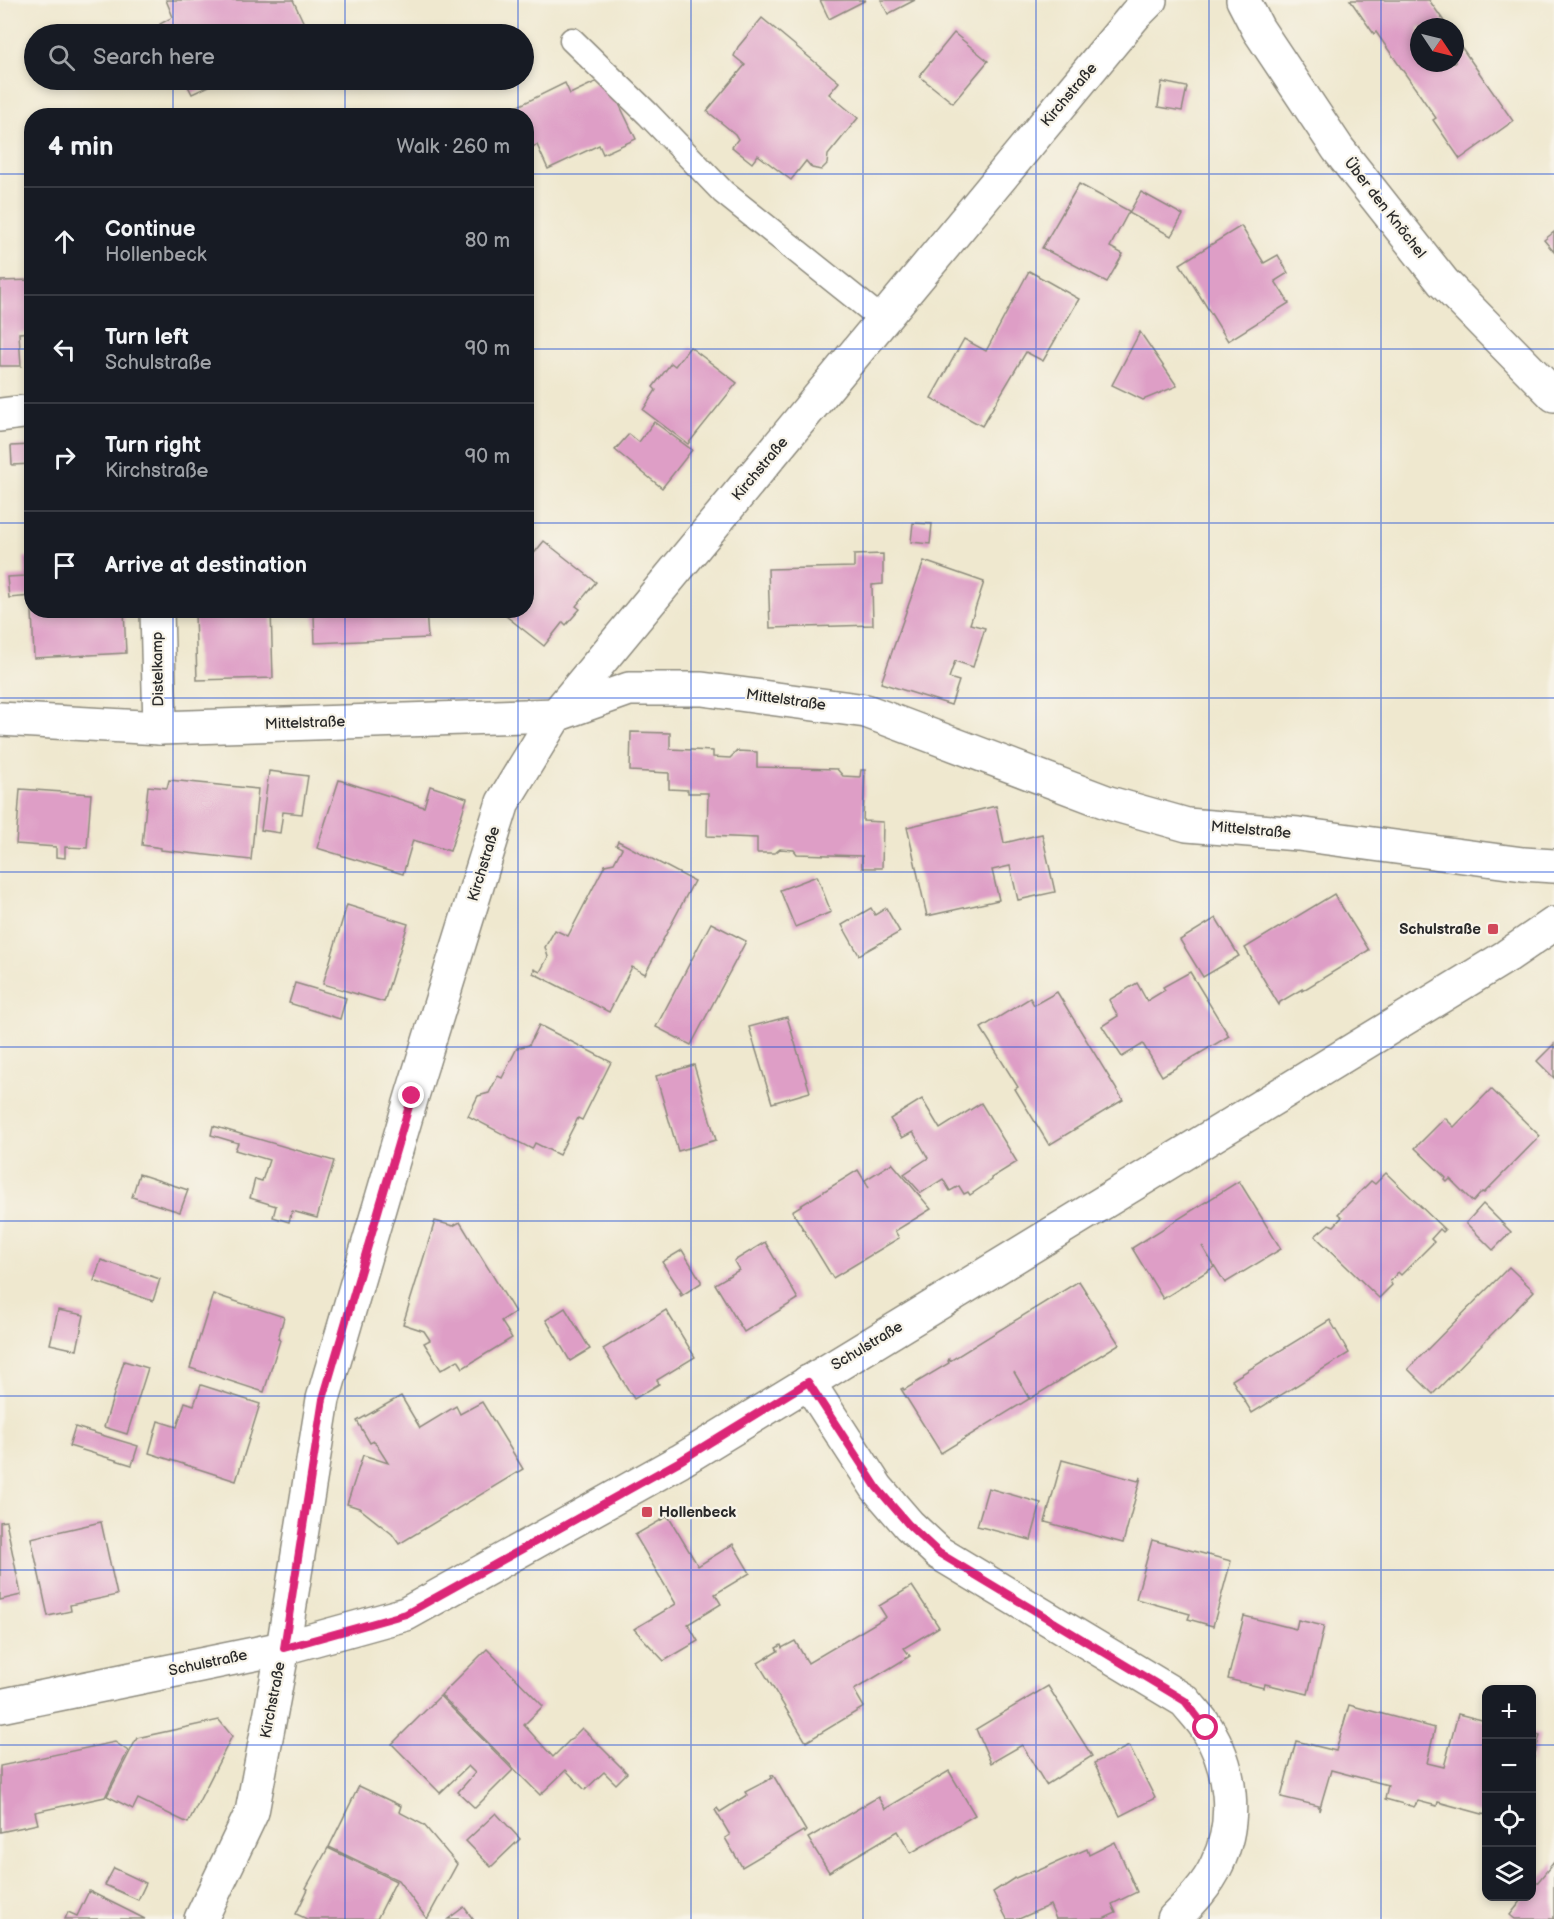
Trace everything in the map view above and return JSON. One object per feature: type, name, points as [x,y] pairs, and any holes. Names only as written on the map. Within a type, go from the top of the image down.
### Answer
[{"type":"street","name":"Kirchstraße","points":[[201,1919],[252,1812],[284,1648],[323,1399],[412,1096],[503,802],[556,715],[1127,24],[1150,0]]},
{"type":"street","name":"Über den Knöchel","points":[[1243,0],[1258,28],[1338,149],[1443,282],[1554,395]]},
{"type":"street","points":[[0,415],[24,412]]},
{"type":"street","name":"Distelkamp","points":[[157,618],[160,728]]},
{"type":"street","name":"Mittelstraße","points":[[0,719],[160,728],[556,715],[629,688],[702,688],[866,711],[1109,803],[1187,825],[1298,834],[1522,864],[1554,866]]},
{"type":"street","name":"Schulstraße","points":[[0,1706],[284,1648],[406,1614],[680,1461],[1507,956],[1554,924]]},
{"type":"street","points":[[808,1382],[877,1488],[909,1525],[939,1553],[1185,1701],[1206,1728],[1221,1759],[1230,1792],[1228,1832],[1217,1865],[1192,1900],[1174,1919]]},
{"type":"lane","points":[[572,40],[723,192],[883,320]]},
{"type":"building","points":[[166,0],[293,0],[304,24],[160,24],[173,17]]},
{"type":"building","points":[[820,0],[866,0],[829,19]]},
{"type":"building","points":[[881,0],[915,0],[888,14]]},
{"type":"building","points":[[1350,0],[1429,0],[1442,18],[1410,18],[1410,72],[1464,72],[1464,51],[1513,121],[1460,159],[1433,120],[1436,118],[1376,32],[1374,34]]},
{"type":"building","points":[[762,18],[839,82],[829,94],[858,118],[828,155],[827,164],[821,170],[812,168],[806,161],[791,180],[758,155],[752,163],[732,147],[738,139],[735,134],[707,111],[745,65],[734,56],[738,47]]},
{"type":"building","points":[[954,33],[988,61],[953,103],[919,76]]},
{"type":"building","points":[[606,77],[636,139],[603,154],[599,145],[548,169],[537,145],[534,146],[534,108],[514,108],[565,83],[570,94]]},
{"type":"building","points":[[1162,82],[1187,87],[1182,111],[1158,107]]},
{"type":"building","points":[[1079,184],[1129,211],[1110,247],[1123,254],[1107,282],[1042,248]]},
{"type":"building","points":[[1141,192],[1183,215],[1171,236],[1129,213]]},
{"type":"building","points":[[1241,226],[1264,263],[1278,255],[1288,273],[1275,281],[1289,303],[1228,341],[1180,264]]},
{"type":"building","points":[[1554,232],[1554,252],[1544,240]]},
{"type":"building","points":[[1029,271],[1079,299],[1043,361],[1026,352],[982,426],[931,398],[964,339],[986,351]]},
{"type":"building","points":[[24,280],[24,333],[19,333],[21,366],[0,366],[0,281]]},
{"type":"building","points":[[1140,332],[1177,386],[1143,400],[1112,385]]},
{"type":"building","points":[[690,347],[737,383],[688,444],[643,410],[656,390],[653,387],[671,363],[675,366]]},
{"type":"building","points":[[654,422],[692,450],[662,488],[615,450],[629,434],[639,442]]},
{"type":"building","points":[[24,445],[24,464],[12,465],[11,446]]},
{"type":"building","points":[[913,523],[932,524],[930,544],[911,542]]},
{"type":"building","points":[[544,541],[596,582],[576,606],[580,609],[566,625],[563,622],[544,646],[509,618],[534,618],[534,553]]},
{"type":"building","points":[[883,554],[883,584],[872,585],[873,625],[770,628],[768,569],[854,567],[854,555]]},
{"type":"building","points":[[924,561],[984,582],[970,624],[985,628],[973,667],[955,661],[949,678],[959,681],[951,705],[881,683]]},
{"type":"building","points":[[24,576],[24,597],[9,598],[7,577]]},
{"type":"building","points":[[32,618],[124,618],[126,653],[34,658]]},
{"type":"building","points":[[195,618],[271,618],[273,678],[197,680]]},
{"type":"building","points":[[314,618],[427,618],[428,638],[315,643]]},
{"type":"building","points":[[631,732],[670,733],[670,749],[713,751],[713,757],[730,758],[737,751],[757,752],[757,767],[837,769],[843,776],[860,777],[861,770],[865,770],[863,821],[883,822],[882,868],[862,868],[862,856],[797,854],[794,850],[780,849],[775,853],[757,853],[757,838],[707,836],[708,793],[688,793],[688,790],[669,789],[669,773],[630,771]]},
{"type":"building","points":[[269,771],[308,776],[302,814],[283,812],[280,833],[261,830]]},
{"type":"building","points":[[169,780],[258,789],[251,860],[161,850],[161,848],[142,845],[148,786],[167,788]]},
{"type":"building","points":[[339,780],[424,807],[430,786],[467,798],[450,851],[413,840],[403,874],[317,848]]},
{"type":"building","points":[[20,789],[91,794],[87,848],[65,847],[65,858],[56,857],[56,847],[16,844]]},
{"type":"building","points":[[996,806],[1004,843],[1042,834],[1055,892],[1018,900],[1010,866],[992,870],[999,900],[927,916],[907,827]]},
{"type":"building","points":[[618,841],[694,881],[645,974],[632,967],[609,1012],[533,973],[534,969],[540,972],[548,957],[545,947],[555,930],[568,936],[605,865],[614,863],[622,848],[616,845]]},
{"type":"building","points":[[817,876],[831,912],[795,927],[780,890]]},
{"type":"building","points":[[1334,894],[1369,950],[1280,1002],[1279,1005],[1245,948]]},
{"type":"building","points":[[347,905],[408,924],[384,1002],[323,984]]},
{"type":"building","points":[[871,908],[875,915],[886,908],[900,932],[859,955],[842,925]]},
{"type":"building","points":[[1216,918],[1239,956],[1203,977],[1180,940]]},
{"type":"building","points":[[711,923],[746,941],[691,1045],[656,1027]]},
{"type":"building","points":[[1190,972],[1229,1036],[1162,1076],[1143,1044],[1122,1057],[1102,1026],[1118,1016],[1109,1000],[1137,983],[1147,1001],[1165,990],[1163,987]]},
{"type":"building","points":[[295,983],[346,998],[340,1019],[289,1003]]},
{"type":"building","points":[[1057,992],[1123,1100],[1049,1145],[1015,1089],[1018,1087],[981,1028],[1030,998],[1034,1005]]},
{"type":"building","points":[[787,1017],[810,1092],[772,1103],[749,1027]]},
{"type":"building","points":[[539,1025],[611,1062],[582,1120],[578,1118],[559,1155],[535,1143],[532,1149],[468,1116],[478,1096],[489,1093],[498,1076],[502,1078],[517,1048],[529,1045]]},
{"type":"building","points":[[1554,1044],[1554,1078],[1537,1061]]},
{"type":"building","points":[[694,1065],[716,1140],[678,1151],[656,1076]]},
{"type":"building","points":[[1491,1089],[1540,1136],[1473,1202],[1450,1179],[1447,1182],[1446,1178],[1415,1148],[1445,1118],[1454,1127]]},
{"type":"building","points":[[922,1099],[940,1129],[981,1103],[1017,1162],[991,1178],[992,1180],[970,1195],[968,1192],[964,1194],[959,1186],[950,1191],[943,1179],[921,1193],[904,1174],[928,1158],[913,1132],[902,1138],[890,1119]]},
{"type":"building","points":[[213,1126],[334,1161],[317,1218],[292,1211],[289,1222],[273,1217],[276,1206],[250,1198],[255,1179],[262,1181],[269,1160],[235,1150],[238,1143],[211,1135]]},
{"type":"building","points":[[892,1163],[931,1209],[895,1231],[899,1238],[833,1278],[792,1211],[858,1170],[869,1188],[865,1180]]},
{"type":"building","points":[[1386,1173],[1445,1230],[1443,1232],[1440,1229],[1431,1239],[1434,1242],[1401,1275],[1398,1272],[1390,1281],[1392,1285],[1379,1298],[1315,1236],[1329,1224],[1334,1226],[1342,1217],[1338,1214],[1371,1181],[1375,1184]]},
{"type":"building","points":[[139,1174],[188,1190],[180,1212],[132,1197]]},
{"type":"building","points":[[1239,1181],[1281,1249],[1225,1283],[1202,1246],[1214,1267],[1163,1299],[1132,1248]]},
{"type":"building","points":[[1483,1204],[1511,1232],[1493,1250],[1466,1223]]},
{"type":"building","points":[[435,1221],[453,1226],[460,1222],[515,1312],[501,1321],[512,1338],[463,1368],[458,1360],[441,1370],[424,1343],[430,1340],[424,1331],[403,1324]]},
{"type":"building","points":[[765,1242],[798,1299],[744,1332],[715,1284],[739,1270],[734,1261]]},
{"type":"building","points":[[682,1250],[701,1283],[681,1296],[682,1293],[662,1262]]},
{"type":"building","points":[[101,1260],[160,1279],[153,1301],[94,1281]]},
{"type":"building","points":[[1509,1267],[1534,1291],[1433,1394],[1408,1369]]},
{"type":"building","points":[[1079,1281],[1119,1344],[1030,1399],[1014,1372],[1029,1399],[941,1453],[901,1389],[904,1390],[949,1363],[949,1359],[950,1361]]},
{"type":"building","points":[[213,1294],[284,1317],[278,1339],[280,1340],[264,1392],[190,1368]]},
{"type":"building","points":[[565,1308],[590,1349],[570,1361],[546,1320]]},
{"type":"building","points":[[58,1310],[84,1315],[77,1350],[50,1344]]},
{"type":"building","points":[[666,1310],[695,1357],[657,1380],[659,1384],[634,1399],[603,1349]]},
{"type":"building","points":[[1330,1320],[1349,1353],[1252,1413],[1232,1380]]},
{"type":"building","points":[[124,1361],[148,1368],[127,1434],[104,1427]]},
{"type":"building","points":[[201,1385],[260,1404],[236,1481],[149,1453],[158,1421],[177,1427],[185,1402],[194,1405]]},
{"type":"building","points":[[401,1396],[420,1428],[456,1406],[460,1414],[482,1402],[523,1469],[399,1544],[392,1534],[359,1508],[347,1504],[363,1455],[388,1463],[374,1441],[370,1443],[357,1421]]},
{"type":"building","points":[[75,1427],[138,1446],[132,1465],[69,1446]]},
{"type":"building","points":[[1062,1460],[1138,1481],[1141,1477],[1123,1543],[1045,1522]]},
{"type":"building","points":[[988,1488],[1041,1503],[1031,1540],[977,1526]]},
{"type":"building","points":[[668,1516],[698,1566],[733,1544],[750,1573],[715,1594],[721,1604],[688,1624],[698,1641],[664,1661],[634,1629],[676,1604],[635,1535]]},
{"type":"building","points":[[6,1521],[21,1595],[0,1600],[0,1522]]},
{"type":"building","points":[[101,1522],[117,1595],[70,1605],[71,1611],[48,1616],[31,1538]]},
{"type":"building","points":[[1152,1540],[1231,1561],[1213,1626],[1188,1619],[1190,1614],[1136,1599]]},
{"type":"building","points":[[912,1586],[939,1627],[904,1648],[910,1656],[854,1690],[864,1707],[806,1742],[758,1663],[778,1651],[776,1648],[781,1645],[782,1648],[795,1641],[808,1663],[886,1617],[879,1606]]},
{"type":"building","points":[[1244,1616],[1296,1629],[1298,1620],[1324,1626],[1308,1694],[1265,1684],[1264,1688],[1228,1679]]},
{"type":"building","points":[[487,1649],[543,1706],[524,1725],[553,1757],[582,1728],[627,1773],[616,1784],[604,1772],[585,1790],[566,1770],[540,1795],[441,1695]]},
{"type":"building","points":[[1048,1686],[1092,1756],[1046,1785],[1022,1745],[991,1763],[976,1729]]},
{"type":"building","points":[[440,1696],[513,1770],[475,1808],[458,1792],[475,1773],[468,1766],[440,1793],[392,1744]]},
{"type":"building","points":[[1349,1705],[1435,1728],[1427,1763],[1444,1767],[1458,1714],[1482,1720],[1482,1814],[1438,1802],[1437,1806],[1418,1801],[1414,1807],[1385,1799],[1388,1785],[1331,1770],[1319,1811],[1319,1806],[1281,1797],[1296,1741],[1336,1751]]},
{"type":"building","points":[[219,1720],[232,1736],[188,1823],[138,1799],[133,1809],[107,1796],[137,1738]]},
{"type":"building","points":[[1536,1734],[1540,1735],[1536,1750]]},
{"type":"building","points":[[115,1742],[128,1751],[105,1797],[35,1812],[38,1824],[0,1832],[0,1766]]},
{"type":"building","points":[[1129,1746],[1155,1798],[1120,1816],[1094,1763]]},
{"type":"building","points":[[949,1771],[975,1815],[911,1853],[898,1831],[829,1872],[808,1838],[878,1797],[885,1809]]},
{"type":"building","points":[[773,1775],[806,1831],[742,1867],[725,1838],[730,1835],[715,1810],[717,1808],[720,1812],[747,1795],[745,1792],[772,1778]]},
{"type":"building","points":[[359,1786],[401,1806],[399,1812],[424,1825],[457,1864],[427,1919],[398,1880],[329,1847]]},
{"type":"building","points":[[496,1813],[520,1839],[491,1867],[466,1841]]},
{"type":"building","points":[[1115,1842],[1137,1892],[1112,1904],[1116,1913],[1103,1919],[1056,1919],[1050,1905],[1019,1919],[1007,1919],[993,1892],[1013,1879],[1034,1870],[1035,1872],[1087,1849],[1089,1855]]},
{"type":"building","points":[[328,1848],[396,1881],[377,1919],[307,1919],[296,1914],[308,1889],[306,1888]]},
{"type":"building","points":[[1554,1862],[1554,1919],[1515,1919],[1510,1915],[1521,1901],[1536,1901],[1536,1884]]},
{"type":"building","points":[[114,1868],[146,1883],[138,1900],[105,1885]]},
{"type":"building","points":[[89,1891],[145,1919],[65,1919],[68,1912],[77,1916]]},
{"type":"building","points":[[464,1907],[473,1919],[448,1919]]},
{"type":"place","name":"Schulstraße","points":[[1493,929]]},
{"type":"place","name":"Hollenbeck","points":[[647,1512]]},
{"type":"route","points":[[412,1096],[323,1399],[284,1648],[406,1614],[680,1461],[808,1382],[877,1488],[909,1525],[939,1553],[1185,1701],[1206,1728]]}]
